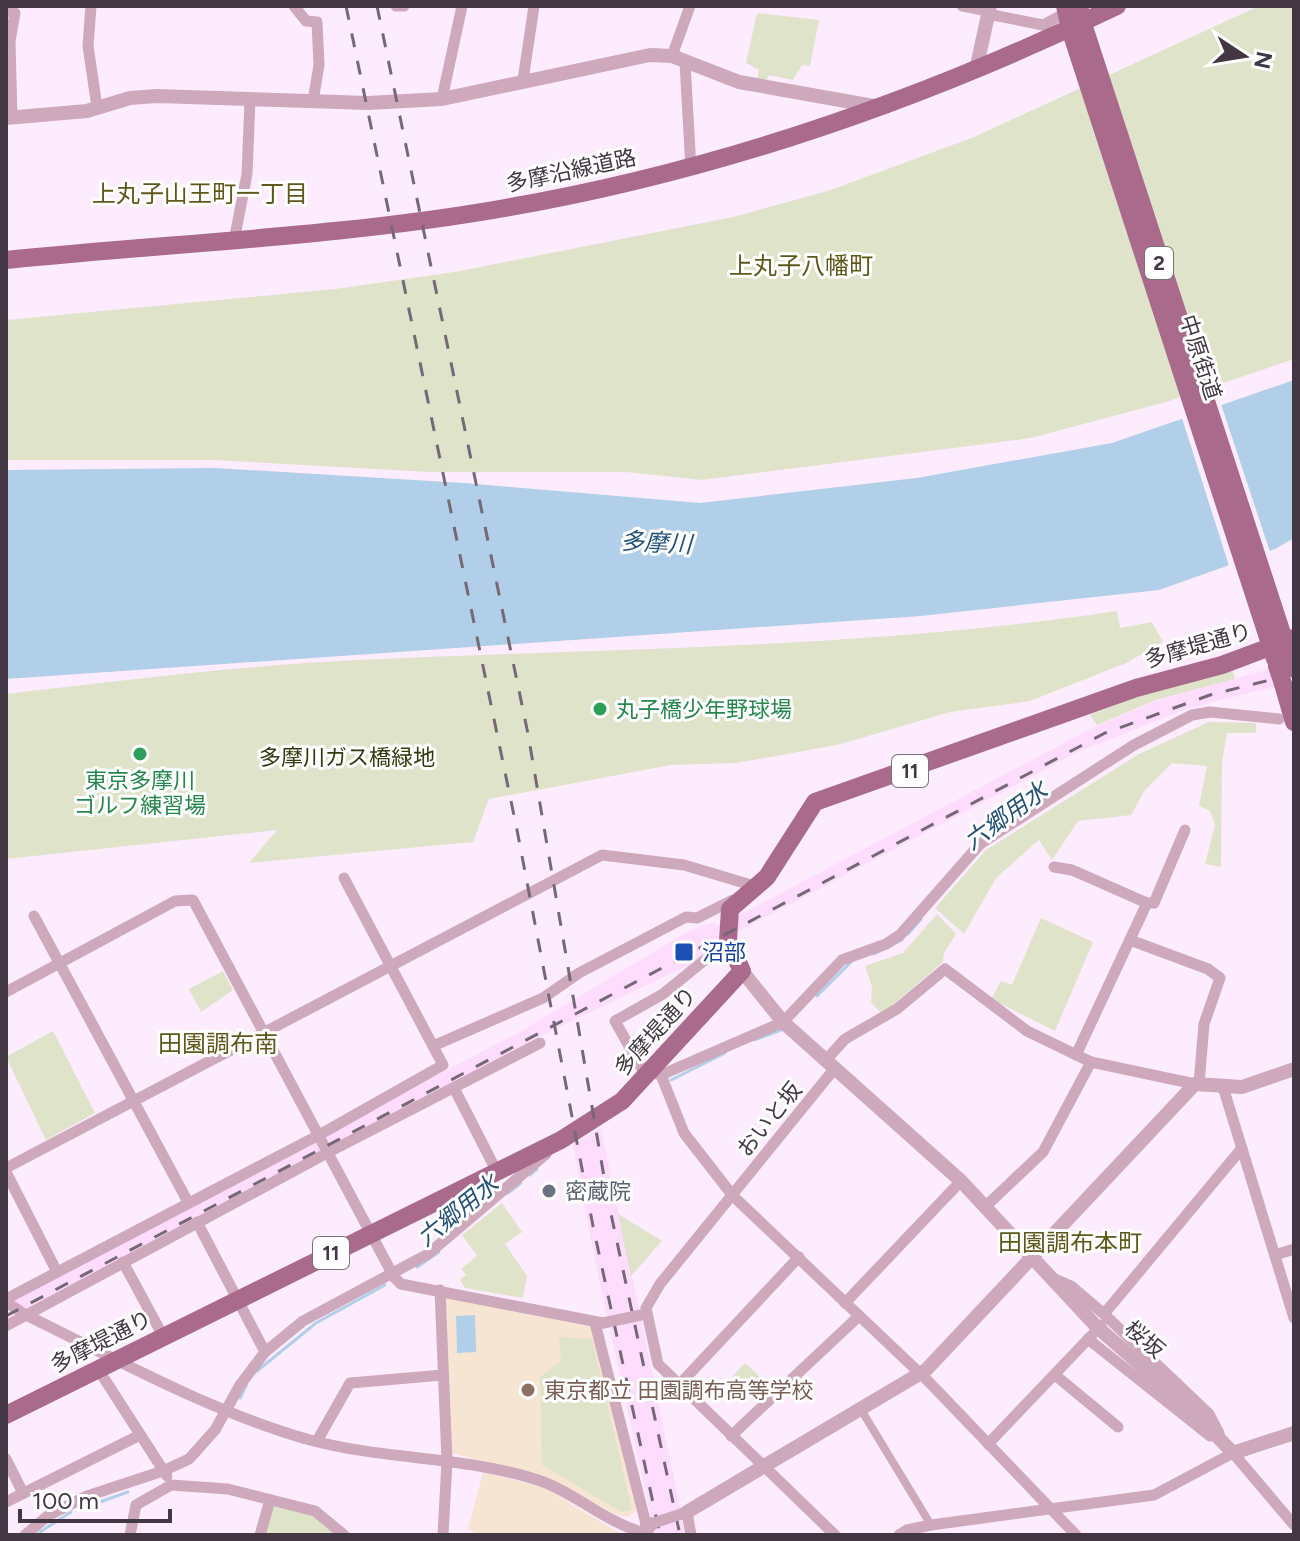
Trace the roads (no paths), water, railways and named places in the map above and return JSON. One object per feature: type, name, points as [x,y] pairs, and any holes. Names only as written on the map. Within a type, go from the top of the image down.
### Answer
[{"type":"main road","name":"中原街道","points":[[1078,6],[1067,30],[1282,652],[1287,720]]},
{"type":"main road","name":"多摩沿線道路","points":[[6,260],[234,241],[477,213],[691,169],[812,133],[882,107],[976,70],[1117,6]]},
{"type":"main road","name":"多摩堤通り","points":[[728,941],[728,914],[758,887],[815,802],[1136,688],[1282,652]]},
{"type":"main road","points":[[728,941],[742,971]]},
{"type":"main road","name":"多摩堤通り","points":[[6,1415],[561,1140],[622,1101],[655,1073],[742,971]]},
{"type":"street","points":[[91,6],[88,46],[97,107]]},
{"type":"street","points":[[294,6],[306,21],[317,22],[319,65],[313,101]]},
{"type":"street","points":[[396,6],[404,6]]},
{"type":"street","points":[[442,99],[462,6]]},
{"type":"street","points":[[523,80],[534,6]]},
{"type":"street","points":[[690,6],[679,60],[691,169]]},
{"type":"street","points":[[962,6],[1067,30]]},
{"type":"street","points":[[976,70],[989,10]]},
{"type":"street","points":[[6,11],[15,13],[10,41],[9,118],[157,96],[313,101],[442,99],[622,58],[679,60],[739,82],[882,107]]},
{"type":"street","points":[[234,241],[247,174],[250,100]]},
{"type":"street","points":[[728,941],[663,994],[615,1021],[642,1069],[655,1073],[783,1022],[842,960],[886,944],[900,935],[980,844],[1134,745],[1192,715],[1210,712],[1287,720]]},
{"type":"street","points":[[1054,867],[1072,870],[1147,903],[1154,903],[1185,830]]},
{"type":"street","points":[[57,1272],[6,1170],[602,855],[684,865],[758,887]]},
{"type":"street","points":[[344,878],[443,1065],[319,1135],[6,1300],[26,1315],[227,1411],[317,1441],[447,1461],[540,1480],[611,1522],[645,1530],[684,1513],[920,1374],[1197,1084],[1204,1024],[1220,978],[1208,969],[1130,940]]},
{"type":"street","points":[[433,1046],[543,998],[579,973],[686,917],[697,918],[736,899],[741,901]]},
{"type":"street","points":[[6,992],[175,901],[190,900],[195,903],[391,1271],[401,1284],[599,1323],[644,1315],[658,1364],[835,1535]]},
{"type":"street","points":[[1147,903],[1076,1055],[1091,1062],[1223,1087],[1257,1084],[1294,1069]]},
{"type":"street","points":[[34,916],[188,1202]]},
{"type":"street","name":"おいと坂","points":[[644,1315],[660,1284],[733,1196],[831,1064],[845,1039],[897,1009],[945,969],[1027,1031],[1076,1055]]},
{"type":"street","name":"桜坂","points":[[742,971],[783,1022],[961,1181],[1097,1327],[1159,1380],[1229,1449]]},
{"type":"street","points":[[6,1326],[329,1152],[540,1043]]},
{"type":"street","points":[[986,1206],[1043,1152],[1091,1062]]},
{"type":"street","points":[[655,1073],[684,1133],[733,1196],[920,1374],[1076,1535]]},
{"type":"street","points":[[1223,1087],[1294,1318]]},
{"type":"street","points":[[454,1088],[496,1170]]},
{"type":"street","points":[[25,1535],[49,1515],[87,1496],[163,1471],[189,1459],[227,1411],[240,1385],[265,1352],[303,1321],[391,1271],[428,1254],[561,1140]]},
{"type":"street","points":[[988,1444],[1097,1328],[1242,1148]]},
{"type":"street","points":[[845,1303],[961,1181]]},
{"type":"street","points":[[197,1222],[265,1352]]},
{"type":"street","points":[[1275,1255],[1294,1249]]},
{"type":"street","points":[[679,1385],[799,1257]]},
{"type":"street","points":[[123,1262],[163,1336]]},
{"type":"street","points":[[1048,1276],[1071,1286],[1097,1328],[1208,1435],[1229,1449]]},
{"type":"street","points":[[440,1290],[447,1461],[443,1535]]},
{"type":"street","points":[[731,1436],[859,1316]]},
{"type":"street","points":[[599,1323],[645,1530]]},
{"type":"street","points":[[1097,1328],[1209,1414],[1229,1449],[1294,1525]]},
{"type":"street","points":[[98,1369],[171,1485]]},
{"type":"street","points":[[317,1441],[350,1383],[443,1375]]},
{"type":"street","points":[[1055,1375],[1118,1427]]},
{"type":"street","points":[[860,1408],[931,1525]]},
{"type":"street","points":[[899,1535],[931,1525],[1154,1495],[1229,1449],[1294,1433]]},
{"type":"street","points":[[6,1502],[138,1436]]},
{"type":"street","points":[[6,1459],[23,1493]]},
{"type":"street","points":[[130,1535],[136,1505],[171,1485],[228,1489],[315,1511],[344,1535]]},
{"type":"street","points":[[260,1535],[270,1500]]},
{"type":"street","points":[[684,1513],[691,1535]]},
{"type":"water","name":"多摩川","points":[[1294,380],[1294,538],[1275,549],[1159,590],[921,616],[6,679],[6,470],[215,468],[464,483],[700,503],[917,478],[1112,443]]},
{"type":"water","points":[[475,1315],[476,1352],[457,1353],[456,1316]]},
{"type":"waterway","name":"六郷用水","points":[[908,934],[921,919]]},
{"type":"waterway","name":"六郷用水","points":[[874,954],[902,940]]},
{"type":"waterway","name":"六郷用水","points":[[817,996],[852,961]]},
{"type":"waterway","name":"六郷用水","points":[[754,1040],[781,1030]]},
{"type":"waterway","name":"六郷用水","points":[[671,1080],[725,1053]]},
{"type":"waterway","points":[[530,1175],[537,1169]]},
{"type":"waterway","name":"六郷用水","points":[[508,1193],[521,1183]]},
{"type":"waterway","name":"六郷用水","points":[[417,1267],[439,1252]]},
{"type":"waterway","points":[[257,1371],[316,1323],[385,1285]]},
{"type":"waterway","points":[[240,1398],[247,1384]]},
{"type":"waterway","points":[[80,1509],[128,1492]]},
{"type":"waterway","points":[[40,1532],[71,1512]]},
{"type":"railway","points":[[346,6],[517,830],[593,1226],[660,1535]]},
{"type":"railway","points":[[377,6],[528,734],[608,1200],[680,1535]]},
{"type":"railway","points":[[6,1316],[1105,733],[1210,695],[1294,674]]},
{"type":"place","name":"丸子橋少年野球場","points":[[600,709]]},
{"type":"place","name":"東京多摩川 ゴルフ練習場","points":[[140,754]]},
{"type":"place","name":"沼部","points":[[684,952]]},
{"type":"place","name":"密蔵院","points":[[549,1191]]},
{"type":"place","name":"東京都立 田園調布高等学校","points":[[528,1390]]},
{"type":"district","name":"上丸子山王町一丁目","points":[[200,194]]},
{"type":"district","name":"上丸子八幡町","points":[[801,266]]},
{"type":"district","name":"田園調布南","points":[[218,1044]]},
{"type":"district","name":"田園調布本町","points":[[1070,1243]]},
{"type":"park label","name":"多摩川ガス橋緑地","points":[[347,757]]}]
